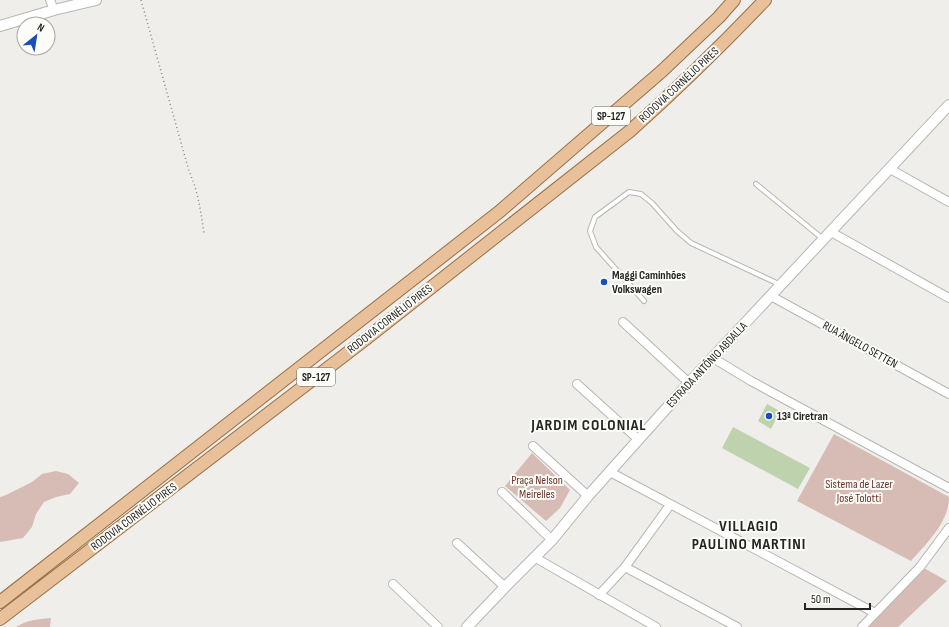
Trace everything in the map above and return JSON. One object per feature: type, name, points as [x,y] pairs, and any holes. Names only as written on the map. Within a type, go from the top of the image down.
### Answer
[{"type":"main road","name":"RODOVIA CORNÉLIO PIRES","points":[[0,602],[499,212],[662,71],[719,17],[734,0]]},
{"type":"main road","name":"RODOVIA CORNÉLIO PIRES","points":[[0,619],[360,343],[630,131],[712,54],[765,0]]},
{"type":"street","points":[[50,0],[54,10]]},
{"type":"street","points":[[0,26],[54,10],[96,0]]},
{"type":"street","name":"ESTRADA ANTÔNIO ABDALLA","points":[[467,627],[504,587],[552,540],[588,496],[689,383],[949,106]]},
{"type":"street","points":[[890,169],[949,202]]},
{"type":"street","points":[[831,232],[949,298]]},
{"type":"street","name":"RUA ÂNGELO SETTEN","points":[[771,296],[949,394]]},
{"type":"street","points":[[623,322],[689,383]]},
{"type":"street","points":[[713,358],[751,382],[949,488]]},
{"type":"street","points":[[577,384],[638,440]]},
{"type":"street","points":[[533,446],[588,496]]},
{"type":"street","points":[[610,472],[875,613]]},
{"type":"street","points":[[502,492],[552,540]]},
{"type":"street","points":[[599,595],[625,567],[670,505]]},
{"type":"street","points":[[862,627],[920,567],[949,528]]},
{"type":"street","points":[[457,543],[504,587]]},
{"type":"street","points":[[534,557],[656,627]]},
{"type":"street","points":[[625,567],[737,627]]},
{"type":"street","points":[[393,584],[438,627]]},
{"type":"lane","points":[[756,184],[823,240]]},
{"type":"lane","points":[[644,301],[596,247],[590,231],[595,217],[629,192],[641,194],[652,202],[677,232],[691,243],[781,285]]},
{"type":"path","points":[[141,0],[189,171],[194,183],[202,215],[204,234]]},
{"type":"green space","name":"Sistema de Lazer José Tolotti","points":[[834,434],[949,497],[945,515],[936,532],[911,561],[797,501]]},
{"type":"green space","name":"Praça Nelson Meirelles","points":[[532,453],[570,490],[560,508],[546,521],[505,486]]},
{"type":"green space","points":[[56,471],[68,474],[79,483],[70,494],[56,497],[44,502],[36,514],[32,527],[23,538],[0,542],[0,497],[32,482],[42,474]]},
{"type":"green space","points":[[922,567],[947,581],[898,627],[866,627]]},
{"type":"green space","points":[[51,618],[50,627],[16,627],[29,621]]},
{"type":"building","name":"13ª Ciretran","points":[[767,404],[780,411],[771,429],[758,421]]},
{"type":"building","points":[[733,427],[810,468],[798,489],[722,448]]},
{"type":"place","name":"Maggi Caminhões Volkswagen","points":[[604,282]]},
{"type":"place","name":"13ª Ciretran","points":[[769,416]]},
{"type":"district","name":"JARDIM COLONIAL","points":[[589,425]]},
{"type":"district","name":"VILLAGIO PAULINO MARTINI","points":[[749,535]]}]
